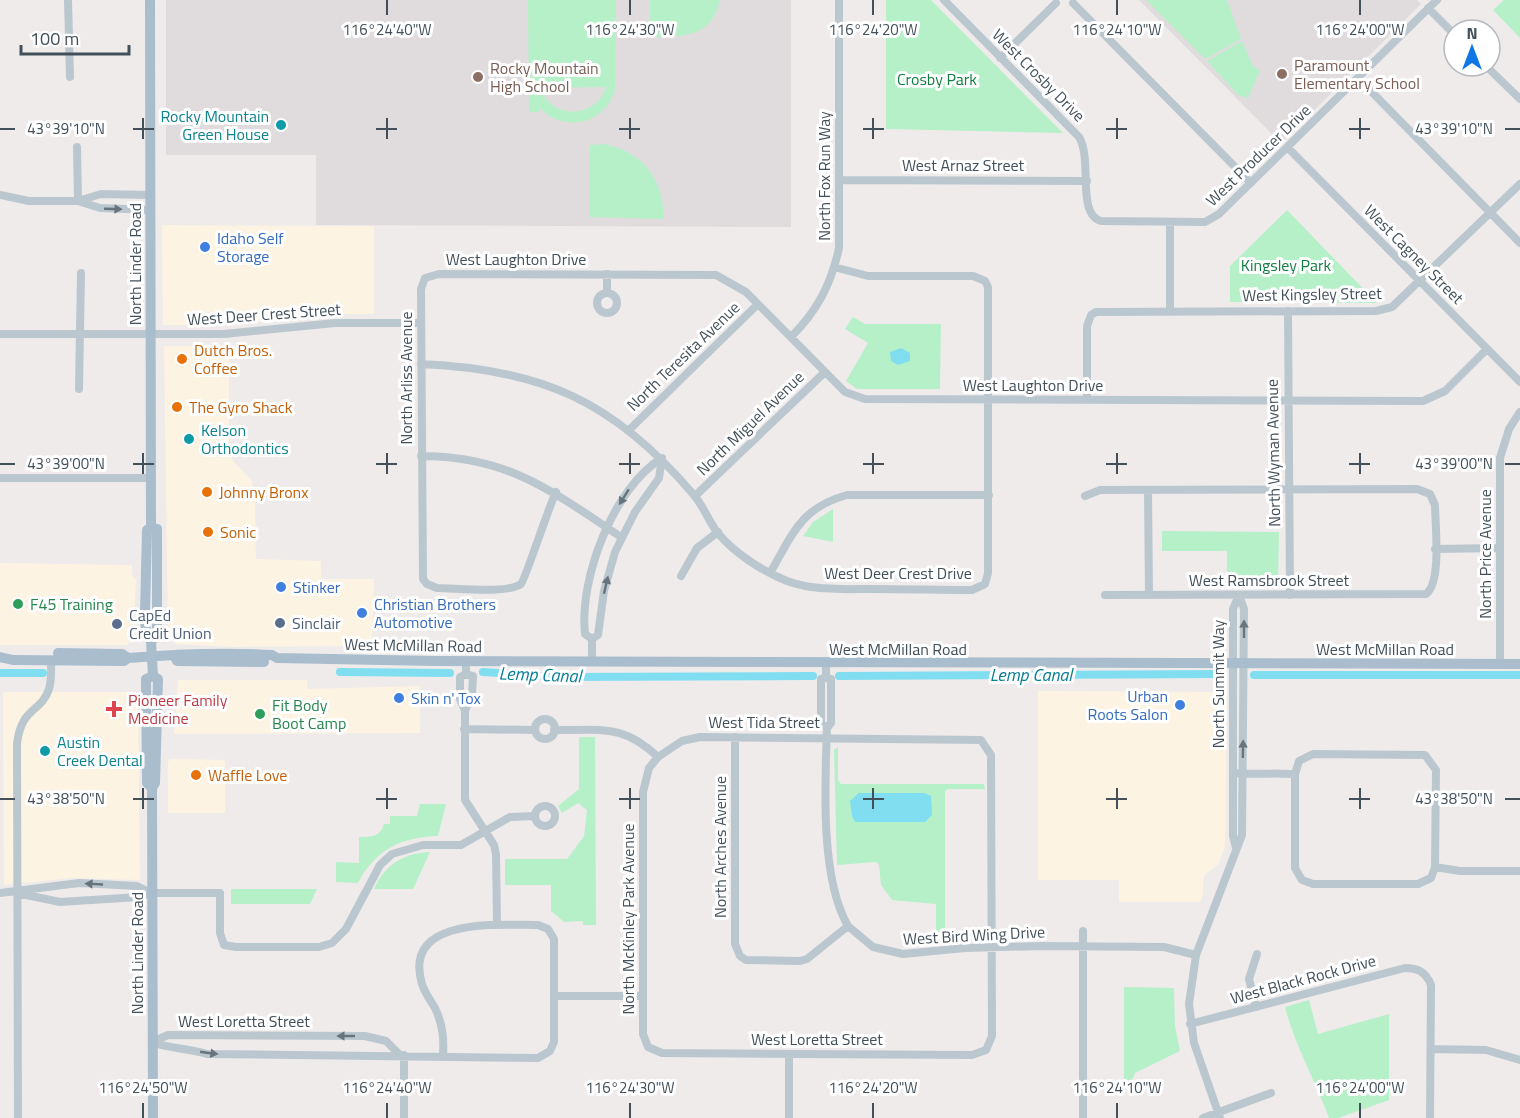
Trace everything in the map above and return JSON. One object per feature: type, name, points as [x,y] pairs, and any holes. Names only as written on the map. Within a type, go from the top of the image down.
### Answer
[{"type":"main road","name":"North Linder Road","points":[[150,0],[150,478],[151,528],[157,529],[157,636],[152,641],[153,676],[146,679],[147,783],[152,788],[153,1118]]},
{"type":"main road","name":"West McMillan Road","points":[[4,657],[12,653],[122,654],[128,658]]},
{"type":"main road","name":"West McMillan Road","points":[[4,657],[13,660],[124,661],[128,658],[214,653],[272,655],[277,658],[466,661],[592,660],[826,664],[1520,664]]},
{"type":"street","points":[[68,0],[70,77]]},
{"type":"street","name":"North Fox Run Way","points":[[790,337],[809,319],[823,298],[834,267],[839,236],[839,0]]},
{"type":"street","name":"West Crosby Drive","points":[[944,0],[1079,137],[1086,156],[1087,208],[1092,217]]},
{"type":"street","name":"West Producer Drive","points":[[1092,217],[1101,221],[1170,222],[1213,219],[1437,0]]},
{"type":"street","points":[[1000,58],[1056,1],[1065,7],[1074,2],[1251,183]]},
{"type":"street","points":[[1428,8],[1442,22]]},
{"type":"street","points":[[1358,78],[1520,243]]},
{"type":"street","points":[[1498,78],[1520,99]]},
{"type":"street","points":[[77,147],[78,201]]},
{"type":"street","name":"West Cagney Street","points":[[1287,147],[1520,382]]},
{"type":"street","name":"West Arnaz Street","points":[[840,180],[1087,181]]},
{"type":"street","name":"West Kingsley Street","points":[[1087,400],[1087,326],[1091,315],[1102,311],[1376,311],[1392,307],[1520,184]]},
{"type":"street","points":[[0,195],[29,201],[78,201],[100,194],[150,195]]},
{"type":"street","points":[[78,201],[100,208],[150,210]]},
{"type":"street","points":[[1170,222],[1170,311]]},
{"type":"street","points":[[770,573],[803,519],[815,507],[831,499],[848,495],[989,495],[989,294],[985,281],[974,276],[868,276],[834,267]]},
{"type":"street","points":[[80,389],[81,273]]},
{"type":"street","name":"West Laughton Drive","points":[[425,278],[439,274],[716,275],[730,280],[758,304],[845,392],[865,399],[1423,401],[1434,398],[1445,391],[1487,349]]},
{"type":"street","name":"West Laughton Drive","points":[[607,274],[607,293]]},
{"type":"street","name":"North Arliss Avenue","points":[[425,278],[421,290],[421,573],[427,584],[437,588],[507,589],[522,583],[527,577],[535,543],[556,492]]},
{"type":"street","name":"North Teresita Avenue","points":[[629,430],[758,304]]},
{"type":"street","name":"North Wyman Avenue","points":[[1288,311],[1290,595]]},
{"type":"street","name":"West Deer Crest Street","points":[[0,334],[224,334],[335,323],[421,323]]},
{"type":"street","name":"West Deer Crest Drive","points":[[421,364],[462,366],[515,374],[552,387],[591,405],[629,430],[662,458],[695,496],[718,532],[749,560],[770,573],[803,586],[824,589],[972,590],[985,584],[988,573],[989,495]]},
{"type":"street","name":"North Miguel Avenue","points":[[695,496],[825,372]]},
{"type":"street","name":"North Price Avenue","points":[[1500,664],[1500,458],[1506,436],[1520,412]]},
{"type":"street","points":[[421,456],[445,456],[491,464],[526,477],[556,492],[621,537]]},
{"type":"street","points":[[592,639],[585,634],[584,622],[590,580],[608,528],[630,488],[646,468],[662,458]]},
{"type":"street","points":[[592,639],[598,635],[604,591],[621,537],[659,478],[662,458]]},
{"type":"street","points":[[0,478],[150,478]]},
{"type":"street","points":[[1085,496],[1100,490],[1417,489],[1430,494],[1435,505],[1435,549],[1500,548]]},
{"type":"street","points":[[1148,490],[1149,595]]},
{"type":"street","points":[[681,576],[697,548],[718,532]]},
{"type":"street","name":"West Ramsbrook Street","points":[[1105,595],[1418,596],[1431,590],[1435,579],[1435,549]]},
{"type":"street","name":"North Summit Way","points":[[1219,1115],[1194,1043],[1190,1024],[1190,992],[1196,955],[1242,835],[1243,773],[1239,664],[1233,609],[1239,595]]},
{"type":"street","points":[[592,639],[592,660]]},
{"type":"street","points":[[18,1118],[19,729],[22,719],[46,695],[50,686],[51,660]]},
{"type":"street","points":[[466,661],[466,674],[460,677],[460,699],[465,711],[465,800],[496,854],[497,925]]},
{"type":"street","points":[[826,664],[826,678],[821,679],[821,723],[826,733],[827,820],[833,886],[840,913],[848,926]]},
{"type":"street","name":"North Summit Way","points":[[1236,848],[1233,836],[1233,773],[1239,664]]},
{"type":"street","points":[[545,720],[553,724],[554,730],[552,736],[543,739],[537,736],[535,730],[539,722],[545,720]]},
{"type":"street","points":[[464,729],[535,730]]},
{"type":"street","points":[[554,730],[620,731],[639,740],[658,757]]},
{"type":"street","name":"West Tida Street","points":[[658,757],[682,741],[700,737],[735,738],[826,733],[974,738],[986,745],[991,755],[992,947]]},
{"type":"street","name":"North Arches Avenue","points":[[735,738],[735,944],[740,956],[752,962],[800,962],[848,926]]},
{"type":"street","points":[[1313,754],[1418,754],[1430,759],[1436,770],[1435,867],[1431,878],[1418,884],[1313,884],[1302,880],[1295,868],[1295,774],[1299,761],[1313,754]]},
{"type":"street","name":"North McKinley Park Avenue","points":[[648,1047],[643,1035],[642,792],[649,768],[658,757]]},
{"type":"street","points":[[1233,773],[1295,774]]},
{"type":"street","points":[[18,893],[57,884],[79,883],[137,886],[152,892],[220,893],[220,933],[224,945],[319,947],[332,943],[346,929],[375,872],[392,854],[423,845],[461,845],[510,818],[535,816]]},
{"type":"street","points":[[1435,867],[1460,871],[1520,872]]},
{"type":"street","points":[[0,893],[18,893],[60,902],[139,897],[152,892]]},
{"type":"street","points":[[443,1057],[441,1022],[424,991],[420,970],[423,955],[440,934],[464,926],[538,926],[548,929],[554,939],[554,996],[643,996]]},
{"type":"street","name":"West Bird Wing Drive","points":[[848,926],[865,942],[892,953],[915,954],[992,947],[1164,947],[1196,955]]},
{"type":"street","points":[[1083,931],[1083,1118]]},
{"type":"street","name":"West Loretta Street","points":[[648,1047],[662,1053],[972,1055],[986,1050],[992,1036],[992,947]]},
{"type":"street","points":[[1256,1007],[1249,979],[1257,954]]},
{"type":"street","name":"West Black Rock Drive","points":[[1190,1024],[1405,968],[1423,972],[1431,985],[1431,1049]]},
{"type":"street","name":"West Loretta Street","points":[[152,1042],[169,1048],[183,1048],[207,1054],[538,1058],[550,1052],[554,1042],[554,996]]},
{"type":"street","name":"West Loretta Street","points":[[152,1042],[168,1035],[365,1036],[386,1041],[401,1055]]},
{"type":"street","points":[[1430,1118],[1431,1049],[1486,1050],[1520,1060]]},
{"type":"street","points":[[789,1054],[789,1118]]},
{"type":"street","points":[[401,1055],[404,1118]]},
{"type":"street","points":[[1203,1118],[1219,1115],[1271,1093]]},
{"type":"shaded area","name":"Rocky Mountain High School","points":[[166,0],[791,0],[791,227],[316,225],[316,155],[166,155]]},
{"type":"shaded area","name":"Paramount Elementary School","points":[[1139,0],[1417,0],[1421,4],[1281,143]]},
{"type":"shaded area","points":[[162,225],[374,226],[374,314],[328,314],[230,325],[163,325]]},
{"type":"shaded area","points":[[164,346],[229,346],[229,449],[233,461],[252,481],[255,497],[256,559],[321,561],[321,579],[374,579],[372,646],[234,647],[176,644],[168,638]]},
{"type":"shaded area","points":[[0,563],[132,565],[132,575],[136,580],[133,637],[127,645],[0,645]]},
{"type":"shaded area","points":[[178,680],[307,680],[307,689],[420,686],[420,733],[174,734]]},
{"type":"shaded area","points":[[1038,691],[1227,692],[1225,847],[1218,865],[1205,874],[1200,902],[1119,902],[1119,880],[1038,880]]},
{"type":"shaded area","points":[[3,692],[138,692],[140,880],[71,878],[4,885]]},
{"type":"shaded area","points":[[170,759],[225,760],[225,813],[168,813],[168,762]]},
{"type":"green space","points":[[528,0],[616,0],[615,90],[610,102],[593,118],[582,122],[560,121],[549,116],[540,108],[539,112],[529,112]],"holes":[[[606,87],[601,98],[584,110],[573,112],[554,106],[540,88]]]},
{"type":"green space","points":[[650,0],[719,0],[719,3],[715,15],[702,29],[672,37],[650,37]]},
{"type":"green space","name":"Crosby Park","points":[[886,0],[931,0],[1063,133],[886,129]]},
{"type":"green space","points":[[1146,0],[1227,0],[1241,39],[1205,59]]},
{"type":"green space","points":[[1504,0],[1520,0],[1520,38],[1502,18],[1493,10]]},
{"type":"green space","points":[[1242,41],[1253,66],[1260,70],[1248,98],[1238,95],[1207,61]]},
{"type":"green space","points":[[604,144],[630,153],[649,170],[660,192],[664,219],[590,217],[590,145]]},
{"type":"green space","name":"Kingsley Park","points":[[1287,210],[1377,303],[1230,302],[1230,266]]},
{"type":"green space","points":[[853,317],[865,324],[941,324],[940,389],[857,389],[846,381],[868,343],[845,329]]},
{"type":"green space","points":[[833,509],[833,542],[803,536],[813,522]]},
{"type":"green space","points":[[1162,531],[1279,532],[1278,584],[1227,584],[1227,551],[1162,551]]},
{"type":"green space","points":[[579,737],[595,737],[596,925],[583,925],[583,921],[564,922],[551,911],[551,885],[505,885],[505,859],[567,859],[584,836],[587,810],[578,803],[562,813],[558,806],[579,789]]},
{"type":"green space","points":[[838,747],[838,780],[841,784],[984,784],[985,789],[948,789],[945,791],[945,942],[936,943],[936,904],[892,900],[881,885],[879,865],[876,862],[837,865],[834,750]]},
{"type":"green space","points":[[420,804],[446,804],[438,836],[412,839],[390,848],[372,862],[358,883],[336,882],[336,862],[359,863],[359,837],[371,836],[380,832],[384,824],[390,824],[390,816],[417,816]]},
{"type":"green space","points":[[430,852],[413,889],[374,889],[384,873],[396,862],[411,855]]},
{"type":"green space","points":[[231,889],[317,889],[310,904],[231,904]]},
{"type":"green space","points":[[1124,987],[1174,988],[1175,1026],[1180,1051],[1135,1073],[1130,1085],[1124,1084]]},
{"type":"green space","points":[[1309,1000],[1318,1034],[1389,1014],[1389,1100],[1338,1118],[1329,1118],[1294,1035],[1285,1007]]},
{"type":"water","points":[[901,348],[910,353],[910,361],[898,365],[891,361],[890,352]]},
{"type":"water","points":[[859,793],[924,793],[931,796],[932,815],[925,822],[855,822],[850,801]]},
{"type":"waterway","name":"Lemp Canal","points":[[340,672],[450,673]]},
{"type":"waterway","name":"Lemp Canal","points":[[483,672],[557,677],[813,676]]},
{"type":"waterway","name":"Lemp Canal","points":[[0,673],[43,673]]},
{"type":"waterway","name":"Lemp Canal","points":[[839,676],[1223,674]]},
{"type":"waterway","name":"Lemp Canal","points":[[1254,675],[1520,675]]},
{"type":"place","name":"Paramount Elementary School","points":[[1282,74]]},
{"type":"place","name":"Rocky Mountain High School","points":[[478,77]]},
{"type":"place","name":"Rocky Mountain Green House","points":[[281,125]]},
{"type":"place","name":"Idaho Self Storage","points":[[205,247]]},
{"type":"place","name":"Dutch Bros. Coffee","points":[[182,359]]},
{"type":"place","name":"The Gyro Shack","points":[[177,407]]},
{"type":"place","name":"Kelson Orthodontics","points":[[189,439]]},
{"type":"place","name":"Johnny Bronx","points":[[207,492]]},
{"type":"place","name":"Sonic","points":[[208,532]]},
{"type":"place","name":"Stinker","points":[[281,587]]},
{"type":"place","name":"F45 Training","points":[[18,604]]},
{"type":"place","name":"Christian Brothers Automotive","points":[[362,613]]},
{"type":"place","name":"Sinclair","points":[[280,623]]},
{"type":"place","name":"CapEd Credit Union","points":[[117,624]]},
{"type":"place","name":"Skin n' Tox","points":[[399,698]]},
{"type":"place","name":"Urban Roots Salon","points":[[1180,705]]},
{"type":"place","name":"Pioneer Family Medicine","points":[[114,709]]},
{"type":"place","name":"Fit Body Boot Camp","points":[[260,714]]},
{"type":"place","name":"Austin Creek Dental","points":[[45,751]]},
{"type":"place","name":"Waffle Love","points":[[196,775]]}]
